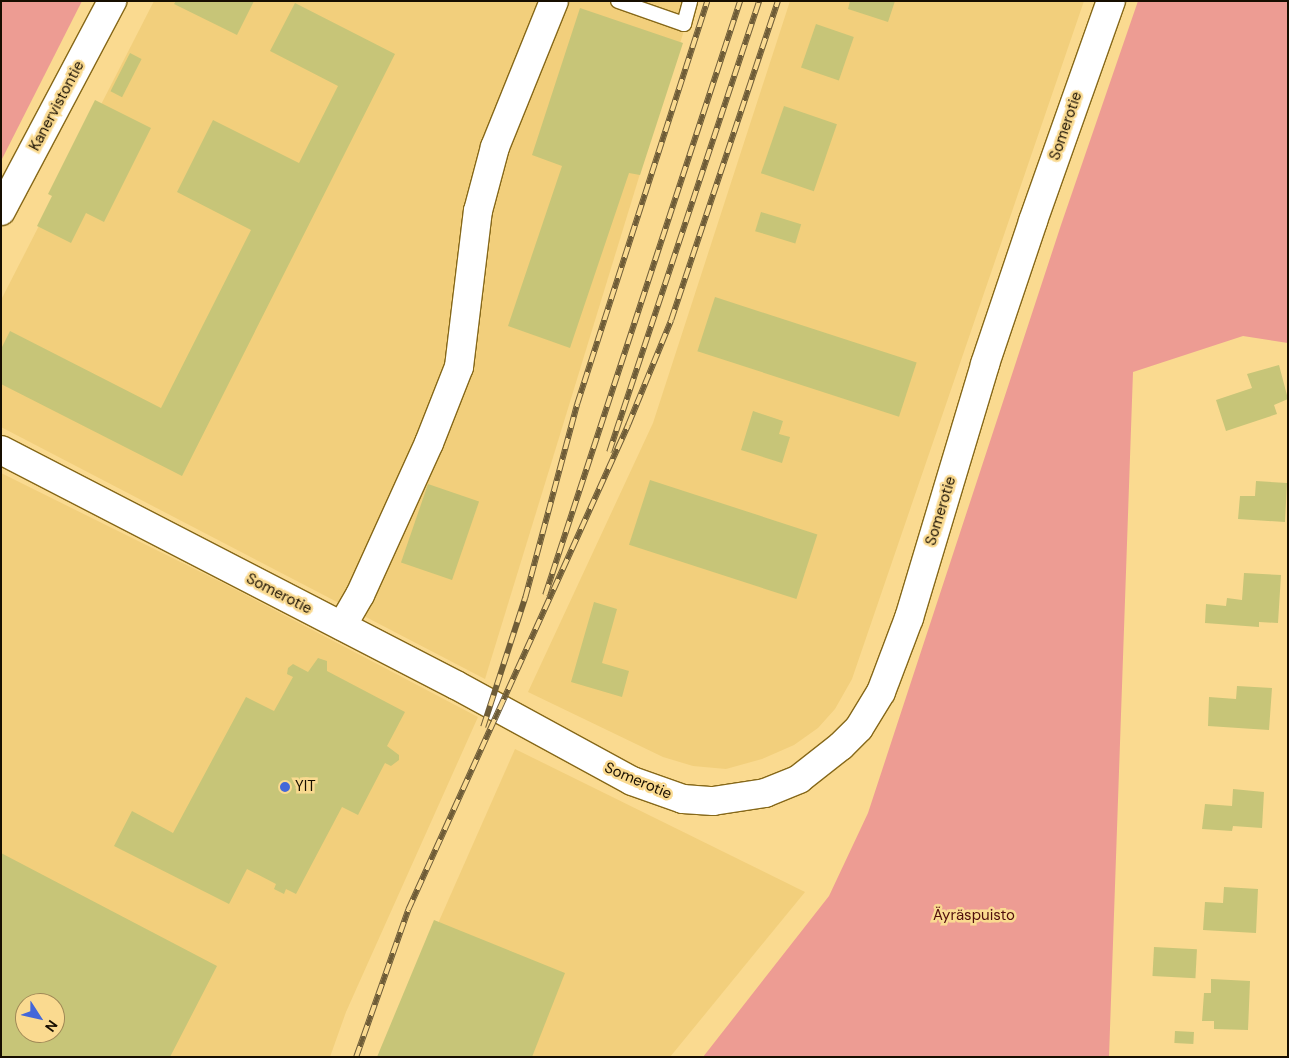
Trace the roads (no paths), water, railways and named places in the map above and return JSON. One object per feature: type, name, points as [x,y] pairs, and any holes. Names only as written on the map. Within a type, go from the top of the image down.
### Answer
[{"type":"street","name":"Kanervistontie","points":[[1,212],[112,1]]},
{"type":"street","points":[[342,626],[360,595],[420,461],[459,367],[478,211],[495,147],[554,1]]},
{"type":"street","name":"Somerotie","points":[[1,450],[342,626],[605,768],[674,796],[713,801],[765,793],[798,779],[824,761],[859,728],[881,692],[909,618],[1017,268],[1111,1]]},
{"type":"lane","points":[[618,1],[684,24],[690,1]]},
{"type":"railway","points":[[483,727],[525,598],[577,404],[707,1]]},
{"type":"railway","points":[[545,595],[740,1]]},
{"type":"railway","points":[[609,452],[759,1]]},
{"type":"railway","points":[[356,1057],[408,910],[628,425],[671,320],[778,1]]},
{"type":"place","name":"YIT","points":[[285,787]]},
{"type":"park label","name":"Äyräspuisto","points":[[974,916]]}]
